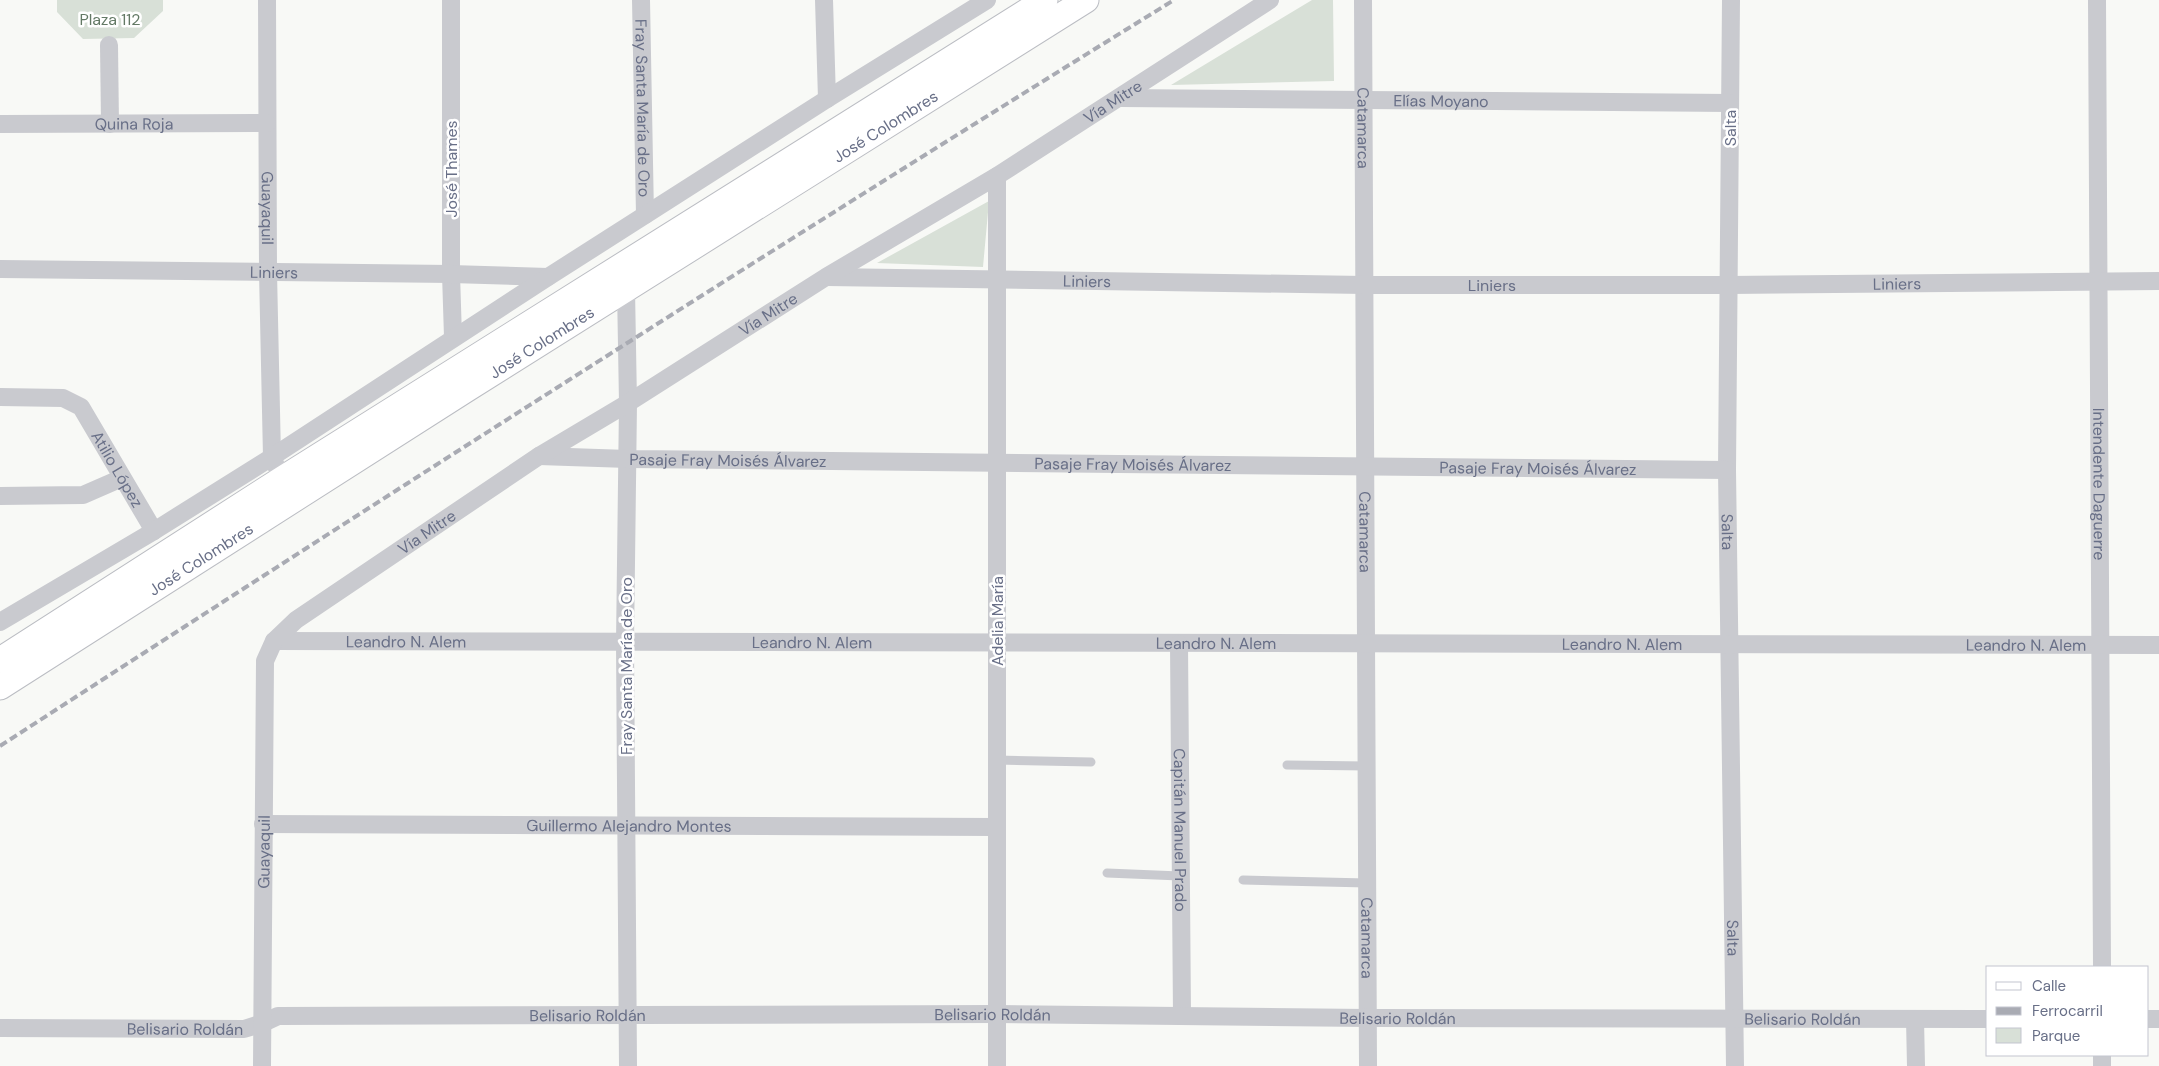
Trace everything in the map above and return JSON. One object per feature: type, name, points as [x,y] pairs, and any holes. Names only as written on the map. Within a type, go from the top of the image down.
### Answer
[{"type":"main road","name":"José Colombres","points":[[0,660],[282,479],[624,278],[1050,6],[1086,0]]},
{"type":"main road","name":"José Colombres","points":[[0,687],[282,479]]},
{"type":"street","name":"Guayaquil","points":[[267,0],[268,272],[282,479]]},
{"type":"street","name":"José Thames","points":[[451,0],[451,274],[453,337]]},
{"type":"street","name":"Fray Santa María de Oro","points":[[641,0],[646,215]]},
{"type":"street","points":[[824,0],[827,99]]},
{"type":"street","name":"José Colombres","points":[[0,622],[154,531],[282,479],[453,337],[827,99],[987,0]]},
{"type":"street","name":"Vía Mitre","points":[[274,641],[296,620],[539,456],[628,403],[826,277],[997,176],[1121,98],[1270,0]]},
{"type":"street","name":"Catamarca","points":[[1363,0],[1368,1066]]},
{"type":"street","name":"Salta","points":[[1731,0],[1727,470],[1735,1066]]},
{"type":"street","name":"Intendente Daguerre","points":[[2097,0],[2102,966]]},
{"type":"street","points":[[109,45],[110,124]]},
{"type":"street","name":"Elías Moyano","points":[[1121,98],[1730,103]]},
{"type":"street","name":"Quina Roja","points":[[0,124],[267,123]]},
{"type":"street","name":"Adelia María","points":[[997,176],[995,827],[997,1066]]},
{"type":"street","name":"Liniers","points":[[0,269],[451,274],[548,277]]},
{"type":"street","name":"Liniers","points":[[826,277],[1364,285],[1729,285],[2159,281]]},
{"type":"street","name":"Fray Santa María de Oro","points":[[624,278],[628,403],[625,643],[628,1066]]},
{"type":"street","name":"Atilio López","points":[[0,397],[63,398],[81,407],[154,531]]},
{"type":"street","name":"Pasaje Fray Moisés Álvarez","points":[[539,456],[628,459],[1727,470]]},
{"type":"street","points":[[0,496],[82,495],[122,478]]},
{"type":"street","name":"Guayaquil","points":[[262,1066],[265,661],[274,641]]},
{"type":"street","name":"Leandro N. Alem","points":[[274,641],[2159,645]]},
{"type":"street","name":"Capitán Manuel Prado","points":[[1179,644],[1182,1016]]},
{"type":"street","name":"Guillermo Alejandro Montes","points":[[263,824],[626,827],[995,827]]},
{"type":"street","name":"Belisario Roldán","points":[[0,1028],[244,1029],[278,1016],[997,1014],[1368,1018],[1986,1019]]},
{"type":"street","points":[[1915,1019],[1916,1066]]},
{"type":"lane","points":[[996,760],[1091,762]]},
{"type":"lane","points":[[1287,766],[1367,766]]},
{"type":"lane","points":[[1107,872],[1180,876]]},
{"type":"lane","points":[[1243,880],[1367,883]]},
{"type":"green space","name":"Plaza 112","points":[[57,0],[163,0],[163,11],[134,38],[83,39],[57,12]]},
{"type":"green space","points":[[1312,0],[1333,0],[1334,81],[1171,85]]},
{"type":"green space","points":[[989,201],[983,267],[877,263]]},
{"type":"railway","points":[[0,746],[585,370],[1174,0]]}]
